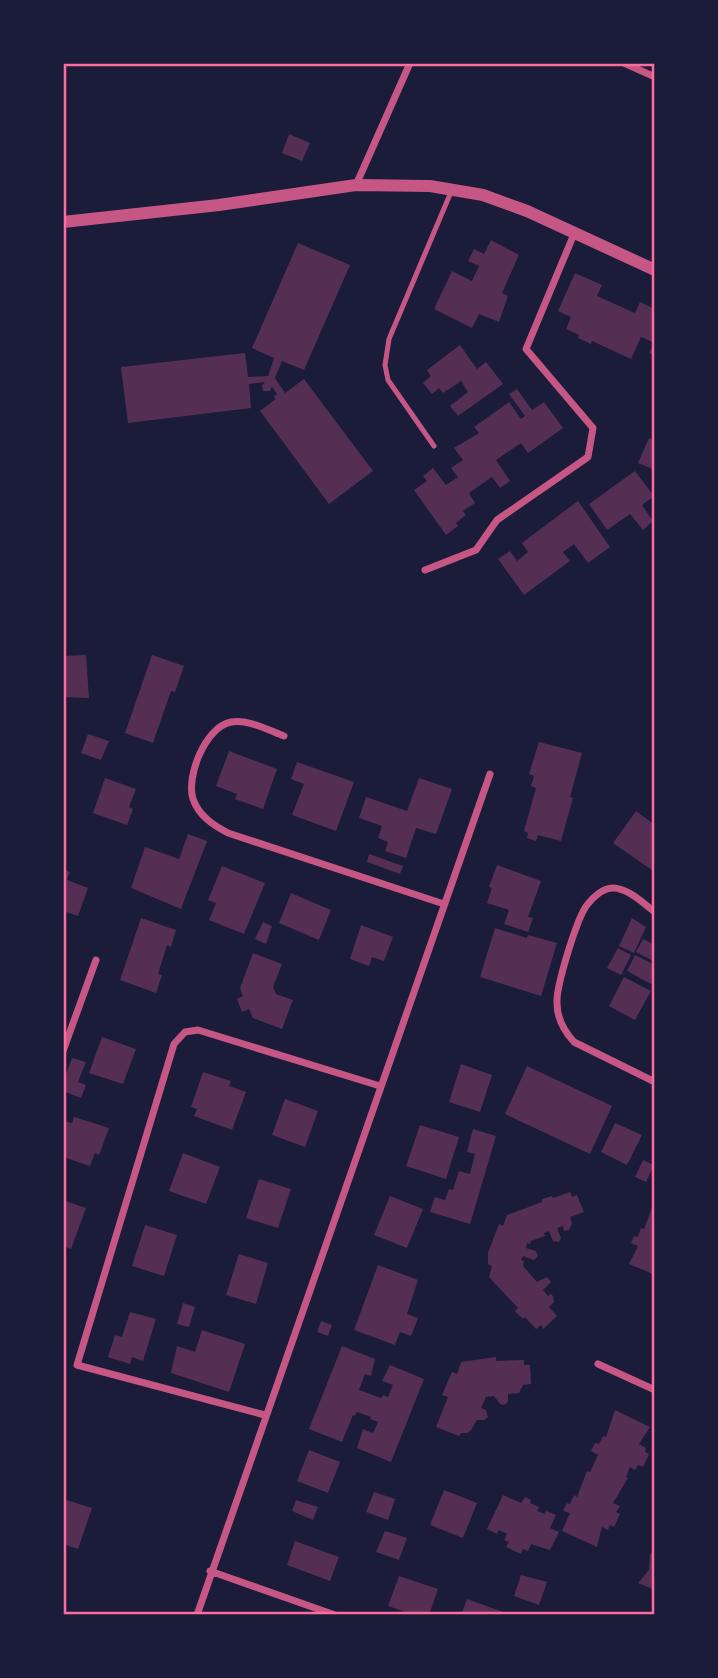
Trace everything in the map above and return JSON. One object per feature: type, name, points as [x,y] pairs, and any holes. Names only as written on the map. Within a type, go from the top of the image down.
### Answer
[{"type":"street","points":[[356,185],[410,63]]},
{"type":"street","points":[[624,63],[655,77]]},
{"type":"street","points":[[63,222],[219,205],[356,185],[408,184],[483,195],[527,211],[655,270]]},
{"type":"street","points":[[425,570],[476,550],[497,520],[589,457],[593,428],[526,349],[574,234]]},
{"type":"street","points":[[284,736],[245,723],[222,725],[204,744],[190,785],[201,814],[228,833],[444,904]]},
{"type":"street","points":[[197,1615],[489,774]]},
{"type":"street","points":[[655,912],[629,893],[613,888],[600,892],[586,906],[576,927],[556,1002],[559,1020],[574,1042],[655,1082]]},
{"type":"street","points":[[63,1051],[96,960]]},
{"type":"street","points":[[265,1415],[77,1365],[174,1044],[185,1032],[198,1030],[380,1086]]},
{"type":"street","points":[[598,1364],[655,1390]]},
{"type":"street","points":[[210,1572],[335,1615]]},
{"type":"lane","points":[[434,446],[388,380],[385,365],[389,339],[452,189]]},
{"type":"building","points":[[289,134],[310,143],[302,161],[282,153]]},
{"type":"building","points":[[491,240],[519,255],[502,293],[508,296],[499,322],[479,314],[472,328],[434,309],[452,271],[472,281],[479,266],[468,261],[474,249],[484,254]]},
{"type":"building","points":[[298,243],[350,265],[304,370],[282,361],[275,378],[285,393],[304,379],[373,471],[329,504],[260,411],[276,399],[274,397],[277,394],[272,387],[270,391],[263,391],[262,385],[265,382],[249,384],[251,408],[128,423],[121,367],[245,353],[248,377],[268,376],[274,358],[252,348]]},
{"type":"building","points":[[575,273],[602,285],[597,296],[635,313],[640,302],[655,309],[655,356],[649,353],[654,343],[641,337],[631,359],[592,341],[591,344],[578,338],[579,335],[566,329],[571,317],[558,311]]},
{"type":"building","points":[[460,345],[477,369],[486,362],[503,384],[458,416],[450,406],[468,392],[461,381],[443,393],[439,388],[432,394],[423,383],[431,376],[427,370]]},
{"type":"building","points":[[517,389],[532,410],[544,402],[563,428],[528,453],[521,443],[496,460],[510,481],[500,488],[492,477],[469,493],[475,503],[463,511],[466,515],[456,523],[458,526],[446,535],[414,490],[427,481],[423,476],[433,468],[446,485],[458,477],[451,468],[463,460],[454,448],[479,433],[474,427],[509,402],[521,419],[525,416],[509,394]]},
{"type":"building","points":[[649,438],[655,441],[655,470],[638,463]]},
{"type":"building","points":[[635,471],[654,496],[642,505],[653,521],[643,530],[630,514],[607,530],[589,504]]},
{"type":"building","points":[[578,501],[610,547],[588,563],[574,544],[563,552],[570,561],[524,595],[498,559],[510,551],[517,561],[528,552],[522,543]]},
{"type":"building","points":[[86,655],[89,698],[63,697],[63,656]]},
{"type":"building","points":[[152,655],[184,666],[175,692],[171,691],[153,743],[125,733]]},
{"type":"building","points":[[88,734],[109,741],[101,760],[81,753]]},
{"type":"building","points":[[539,742],[582,753],[561,841],[538,835],[536,841],[527,838],[528,833],[524,831],[536,788],[531,786],[534,776],[529,774]]},
{"type":"building","points":[[229,751],[277,769],[263,809],[235,799],[237,794],[216,786]]},
{"type":"building","points":[[297,762],[354,782],[336,831],[292,815],[304,784],[291,779]]},
{"type":"building","points":[[105,778],[136,789],[129,807],[133,809],[127,825],[93,813]]},
{"type":"building","points":[[419,778],[452,789],[436,834],[416,828],[406,858],[385,851],[388,842],[378,838],[382,826],[359,818],[366,797],[407,811]]},
{"type":"building","points":[[636,811],[655,825],[655,866],[652,870],[613,843]]},
{"type":"building","points":[[188,834],[207,841],[181,909],[131,888],[145,847],[179,859]]},
{"type":"building","points":[[369,854],[403,866],[400,874],[367,862]]},
{"type":"building","points":[[497,865],[541,881],[528,917],[533,918],[528,932],[504,924],[509,910],[487,903],[492,888],[489,887]]},
{"type":"building","points":[[222,866],[265,883],[244,934],[209,920],[216,903],[208,900]]},
{"type":"building","points":[[63,869],[70,872],[67,880],[88,888],[78,916],[63,911]]},
{"type":"building","points":[[291,893],[331,910],[319,940],[279,923]]},
{"type":"building","points":[[141,918],[176,930],[171,947],[167,945],[158,974],[162,975],[156,993],[120,980]]},
{"type":"building","points":[[632,918],[646,927],[634,953],[619,946]]},
{"type":"building","points":[[263,922],[272,926],[266,944],[255,939]]},
{"type":"building","points":[[361,925],[393,937],[384,961],[372,957],[369,966],[350,959]]},
{"type":"building","points":[[495,928],[527,938],[528,935],[557,943],[541,996],[480,977]]},
{"type":"building","points":[[643,939],[655,945],[655,962],[636,952]]},
{"type":"building","points":[[618,948],[631,955],[621,975],[607,968]]},
{"type":"building","points":[[253,953],[282,964],[273,987],[276,994],[293,1000],[282,1029],[253,1018],[249,1009],[242,1012],[237,999],[243,996],[240,988]]},
{"type":"building","points":[[635,955],[655,965],[655,976],[651,984],[627,971]]},
{"type":"building","points":[[624,977],[651,991],[635,1020],[609,1006]]},
{"type":"building","points":[[102,1037],[136,1049],[123,1084],[89,1073]]},
{"type":"building","points":[[72,1058],[86,1062],[78,1082],[86,1085],[81,1098],[63,1091],[63,1082]]},
{"type":"building","points":[[461,1064],[492,1075],[480,1112],[449,1102]]},
{"type":"building","points":[[527,1066],[612,1106],[590,1154],[505,1114]]},
{"type":"building","points":[[203,1072],[231,1081],[229,1086],[246,1092],[232,1130],[194,1116],[197,1109],[191,1107]]},
{"type":"building","points":[[285,1099],[318,1111],[305,1147],[272,1135]]},
{"type":"building","points":[[74,1117],[109,1128],[99,1155],[95,1153],[90,1166],[63,1157],[66,1140],[63,1139],[63,1127],[65,1121],[72,1123]]},
{"type":"building","points":[[615,1123],[642,1135],[627,1165],[601,1152]]},
{"type":"building","points":[[420,1125],[459,1137],[446,1179],[406,1166]]},
{"type":"building","points":[[473,1129],[496,1136],[470,1224],[430,1212],[435,1197],[445,1200],[449,1189],[453,1190],[459,1171],[470,1174],[475,1154],[467,1152]]},
{"type":"building","points":[[183,1153],[220,1167],[206,1204],[169,1191]]},
{"type":"building","points":[[643,1160],[654,1165],[646,1182],[635,1177]]},
{"type":"building","points":[[259,1179],[291,1189],[278,1228],[246,1218]]},
{"type":"building","points":[[570,1192],[572,1197],[577,1195],[584,1212],[570,1217],[572,1223],[569,1230],[564,1231],[563,1226],[557,1228],[561,1238],[559,1242],[553,1241],[549,1231],[544,1233],[545,1236],[527,1243],[526,1248],[536,1251],[538,1256],[534,1260],[523,1256],[521,1260],[537,1282],[547,1277],[551,1282],[543,1290],[548,1296],[553,1296],[554,1302],[549,1307],[557,1316],[543,1329],[541,1325],[536,1329],[515,1311],[518,1308],[489,1277],[492,1266],[488,1264],[488,1253],[499,1224],[503,1226],[507,1215],[542,1202],[542,1199]]},
{"type":"building","points":[[390,1196],[423,1209],[407,1248],[374,1235]]},
{"type":"building","points":[[655,1199],[655,1275],[629,1264],[638,1246],[631,1243],[634,1236],[638,1237],[641,1228],[644,1229]]},
{"type":"building","points":[[63,1200],[86,1208],[71,1249],[63,1246]]},
{"type":"building","points":[[145,1225],[177,1235],[164,1276],[132,1266]]},
{"type":"building","points":[[239,1254],[268,1263],[256,1304],[226,1295]]},
{"type":"building","points":[[378,1265],[418,1280],[407,1314],[418,1318],[411,1336],[400,1332],[395,1345],[354,1330]]},
{"type":"building","points":[[183,1303],[195,1307],[189,1327],[177,1324]]},
{"type":"building","points":[[130,1312],[156,1319],[143,1361],[132,1357],[130,1364],[108,1357],[115,1335],[122,1337]]},
{"type":"building","points":[[321,1321],[332,1325],[328,1336],[317,1332]]},
{"type":"building","points":[[202,1330],[245,1344],[229,1392],[171,1373],[177,1346],[195,1352]]},
{"type":"building","points":[[342,1346],[375,1359],[371,1376],[365,1374],[359,1390],[381,1398],[383,1395],[388,1397],[393,1385],[382,1381],[390,1365],[424,1379],[391,1462],[357,1448],[363,1429],[373,1433],[378,1422],[370,1419],[371,1417],[357,1412],[353,1415],[342,1442],[309,1429]]},
{"type":"building","points":[[496,1357],[496,1361],[524,1360],[524,1365],[530,1365],[531,1384],[523,1385],[519,1393],[508,1394],[508,1402],[504,1405],[494,1396],[486,1397],[481,1408],[486,1410],[488,1417],[477,1420],[467,1433],[461,1433],[459,1436],[436,1427],[448,1397],[442,1395],[452,1372],[457,1374],[461,1362]]},
{"type":"building","points":[[615,1410],[650,1427],[639,1444],[646,1448],[645,1452],[649,1454],[643,1467],[638,1465],[635,1470],[630,1467],[626,1477],[628,1478],[613,1503],[620,1506],[616,1512],[620,1514],[614,1527],[610,1525],[608,1530],[602,1527],[597,1547],[562,1531],[570,1513],[563,1511],[574,1495],[577,1497],[587,1471],[590,1472],[598,1455],[591,1451],[595,1443],[599,1444],[603,1436],[606,1437]]},
{"type":"building","points":[[309,1450],[340,1462],[328,1493],[297,1481]]},
{"type":"building","points":[[444,1490],[477,1503],[463,1538],[430,1525]]},
{"type":"building","points":[[374,1492],[395,1499],[388,1520],[366,1512]]},
{"type":"building","points":[[503,1495],[521,1503],[525,1497],[539,1507],[537,1511],[556,1515],[550,1528],[559,1532],[550,1550],[531,1544],[528,1551],[523,1549],[521,1554],[506,1547],[509,1542],[504,1540],[507,1534],[499,1530],[497,1534],[487,1529]]},
{"type":"building","points":[[63,1499],[92,1508],[78,1549],[63,1544]]},
{"type":"building","points":[[296,1500],[318,1507],[313,1520],[292,1511]]},
{"type":"building","points":[[385,1531],[407,1538],[399,1560],[376,1552]]},
{"type":"building","points":[[295,1541],[339,1557],[330,1581],[287,1565]]},
{"type":"building","points":[[655,1548],[655,1590],[638,1583],[649,1570],[650,1555]]},
{"type":"building","points":[[521,1575],[547,1582],[539,1605],[514,1596]]},
{"type":"building","points":[[399,1576],[438,1589],[429,1615],[414,1615],[388,1606]]},
{"type":"building","points":[[467,1599],[506,1613],[461,1615]]}]
